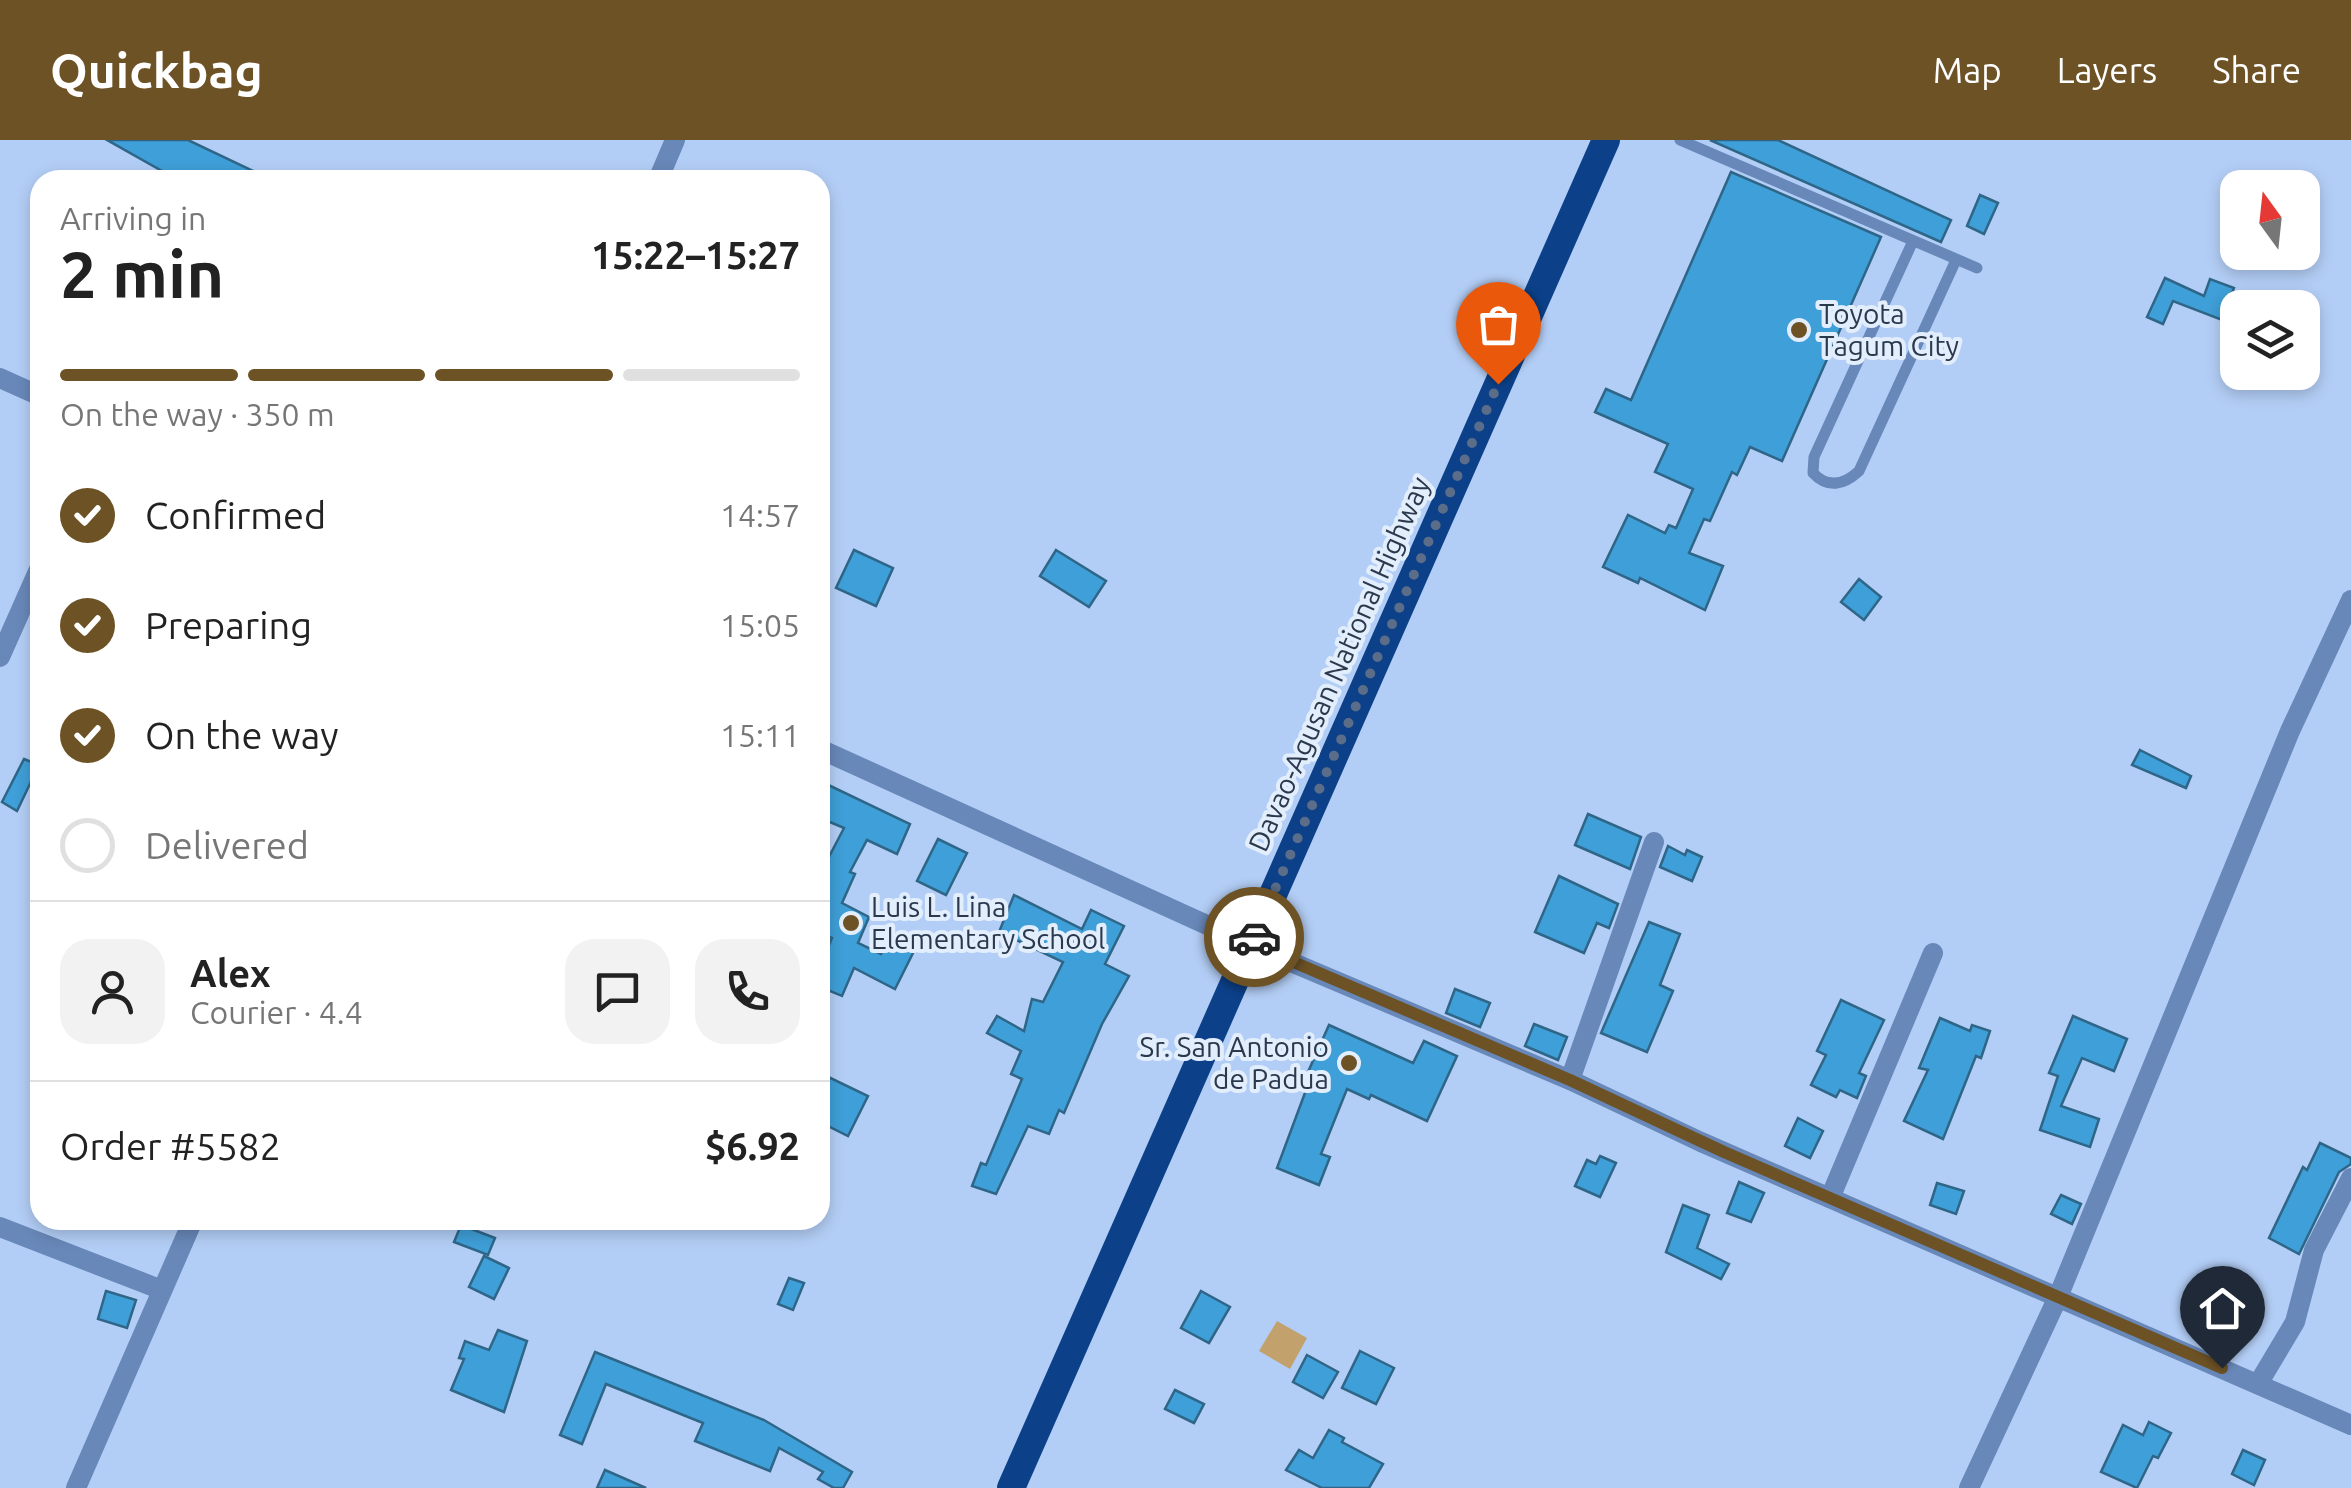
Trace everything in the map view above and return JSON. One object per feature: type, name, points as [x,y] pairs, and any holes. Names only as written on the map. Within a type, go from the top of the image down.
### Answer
[{"type":"highway","name":"Davao-Agusan National Highway","points":[[1011,1488],[1606,140]]},
{"type":"street","points":[[662,170],[676,140]]},
{"type":"street","points":[[0,378],[30,392]]},
{"type":"street","points":[[0,657],[30,590]]},
{"type":"street","points":[[1969,1488],[2058,1297],[2290,731],[2351,600]]},
{"type":"street","points":[[830,754],[1251,944],[2351,1424]]},
{"type":"street","points":[[1570,1080],[1654,842]]},
{"type":"street","points":[[1830,1198],[1933,953]]},
{"type":"street","points":[[2258,1384],[2295,1322],[2314,1250],[2351,1178]]},
{"type":"street","points":[[0,1226],[162,1290]]},
{"type":"street","points":[[76,1488],[189,1230]]},
{"type":"lane","points":[[1680,140],[1976,268]]},
{"type":"lane","points":[[1914,241],[1814,457],[1814,472],[1825,482],[1844,482],[1858,470],[1956,260]]},
{"type":"shaded area","points":[[1277,1321],[1307,1338],[1290,1369],[1259,1351]]},
{"type":"building","points":[[107,140],[188,140],[251,170],[160,170]]},
{"type":"building","points":[[1710,140],[1778,140],[1951,220],[1941,242]]},
{"type":"building","points":[[1731,172],[1881,237],[1782,461],[1750,447],[1737,475],[1732,472],[1710,521],[1704,519],[1689,553],[1723,566],[1705,610],[1640,578],[1638,583],[1603,567],[1628,515],[1665,533],[1669,525],[1676,528],[1693,489],[1655,472],[1668,444],[1595,412],[1606,389],[1631,400]]},
{"type":"building","points":[[1980,195],[1998,203],[1984,234],[1967,226]]},
{"type":"building","points":[[2165,278],[2204,296],[2210,279],[2234,288],[2220,290],[2220,319],[2173,301],[2163,324],[2147,317]]},
{"type":"building","points":[[854,550],[893,568],[876,606],[836,588]]},
{"type":"building","points":[[1056,550],[1106,581],[1089,607],[1040,576]]},
{"type":"building","points":[[1859,579],[1881,597],[1864,620],[1841,602]]},
{"type":"building","points":[[2140,750],[2191,776],[2186,788],[2132,765]]},
{"type":"building","points":[[24,759],[30,761],[30,784],[17,811],[2,802]]},
{"type":"building","points":[[830,786],[910,824],[897,854],[867,840],[850,872],[855,874],[842,903],[869,917],[858,943],[881,954],[892,932],[917,945],[895,989],[854,968],[842,996],[830,991],[830,855],[844,828],[830,822]]},
{"type":"building","points":[[1588,814],[1641,837],[1630,869],[1575,845]]},
{"type":"building","points":[[938,839],[967,853],[946,895],[917,881]]},
{"type":"building","points":[[1668,846],[1685,855],[1687,850],[1702,857],[1692,881],[1660,867]]},
{"type":"building","points":[[1559,876],[1618,904],[1609,928],[1597,923],[1584,953],[1535,932]]},
{"type":"building","points":[[1014,895],[1082,929],[1091,910],[1124,926],[1105,964],[1129,976],[1102,1024],[1064,1113],[1059,1110],[1049,1134],[1028,1126],[996,1194],[972,1186],[981,1163],[986,1165],[1022,1079],[1011,1074],[1021,1051],[987,1033],[997,1016],[1024,1031],[1032,999],[1043,1002],[1063,962],[999,932]]},
{"type":"building","points":[[1649,922],[1680,934],[1660,985],[1673,991],[1647,1052],[1601,1033]]},
{"type":"building","points":[[1455,989],[1490,1003],[1480,1027],[1446,1013]]},
{"type":"building","points":[[1841,1000],[1884,1020],[1859,1073],[1866,1076],[1857,1098],[1840,1090],[1836,1097],[1811,1085],[1826,1055],[1817,1051]]},
{"type":"building","points":[[2073,1016],[2127,1039],[2114,1071],[2082,1058],[2061,1106],[2099,1119],[2090,1147],[2040,1130],[2058,1076],[2049,1073]]},
{"type":"building","points":[[1940,1018],[1970,1031],[1972,1025],[1990,1031],[1943,1139],[1904,1121],[1928,1070],[1919,1068]]},
{"type":"building","points":[[1534,1024],[1567,1037],[1558,1060],[1525,1046]]},
{"type":"building","points":[[1329,1025],[1413,1063],[1424,1041],[1457,1056],[1427,1121],[1371,1095],[1369,1099],[1347,1089],[1321,1154],[1330,1157],[1319,1185],[1277,1168],[1312,1074],[1308,1072]]},
{"type":"building","points":[[830,1078],[868,1096],[848,1136],[830,1127]]},
{"type":"building","points":[[1798,1118],[1823,1131],[1810,1158],[1785,1146]]},
{"type":"building","points":[[2320,1143],[2351,1158],[2351,1164],[2339,1172],[2299,1254],[2269,1238],[2303,1167],[2307,1170]]},
{"type":"building","points":[[1600,1156],[1616,1163],[1600,1197],[1575,1186],[1587,1160],[1596,1164]]},
{"type":"building","points":[[1739,1182],[1764,1193],[1751,1222],[1727,1213]]},
{"type":"building","points":[[1937,1183],[1964,1191],[1956,1214],[1930,1205]]},
{"type":"building","points":[[2061,1195],[2081,1204],[2072,1224],[2051,1214]]},
{"type":"building","points":[[1683,1205],[1709,1215],[1697,1248],[1729,1264],[1721,1279],[1666,1252]]},
{"type":"building","points":[[459,1230],[474,1230],[495,1238],[488,1255],[454,1242]]},
{"type":"building","points":[[484,1256],[509,1268],[494,1299],[469,1287]]},
{"type":"building","points":[[789,1278],[804,1283],[793,1310],[778,1304]]},
{"type":"building","points":[[106,1291],[136,1300],[127,1328],[98,1319]]},
{"type":"building","points":[[1201,1291],[1230,1307],[1209,1343],[1181,1328]]},
{"type":"building","points":[[498,1330],[527,1341],[504,1412],[451,1390],[464,1359],[459,1358],[465,1341],[489,1350]]},
{"type":"building","points":[[1360,1351],[1394,1368],[1376,1404],[1342,1388]]},
{"type":"building","points":[[595,1352],[764,1420],[852,1472],[843,1488],[834,1488],[818,1479],[823,1472],[779,1448],[770,1471],[695,1441],[703,1423],[606,1384],[582,1444],[560,1435]]},
{"type":"building","points":[[1307,1355],[1338,1372],[1323,1398],[1293,1382]]},
{"type":"building","points":[[1175,1390],[1204,1404],[1194,1423],[1165,1409]]},
{"type":"building","points":[[2149,1422],[2171,1433],[2158,1458],[2153,1456],[2137,1488],[2101,1472],[2123,1425],[2143,1435]]},
{"type":"building","points":[[1329,1430],[1344,1438],[1342,1442],[1383,1464],[1369,1488],[1322,1488],[1286,1470],[1299,1450],[1313,1458]]},
{"type":"building","points":[[2243,1450],[2265,1460],[2254,1485],[2232,1474]]},
{"type":"building","points":[[605,1470],[646,1488],[597,1488]]},
{"type":"way so far","points":[[1254,937],[1498,384]]},
{"type":"place","name":"Toyota Tagum City","points":[[1799,330]]},
{"type":"place","name":"Luis L. Lina Elementary School","points":[[851,923]]},
{"type":"place","name":"Sr. San Antonio de Padua","points":[[1349,1063]]},
{"type":"route","points":[[1254,937],[1251,944],[1304,968],[1570,1080],[1724,1152],[2222,1368]]}]
